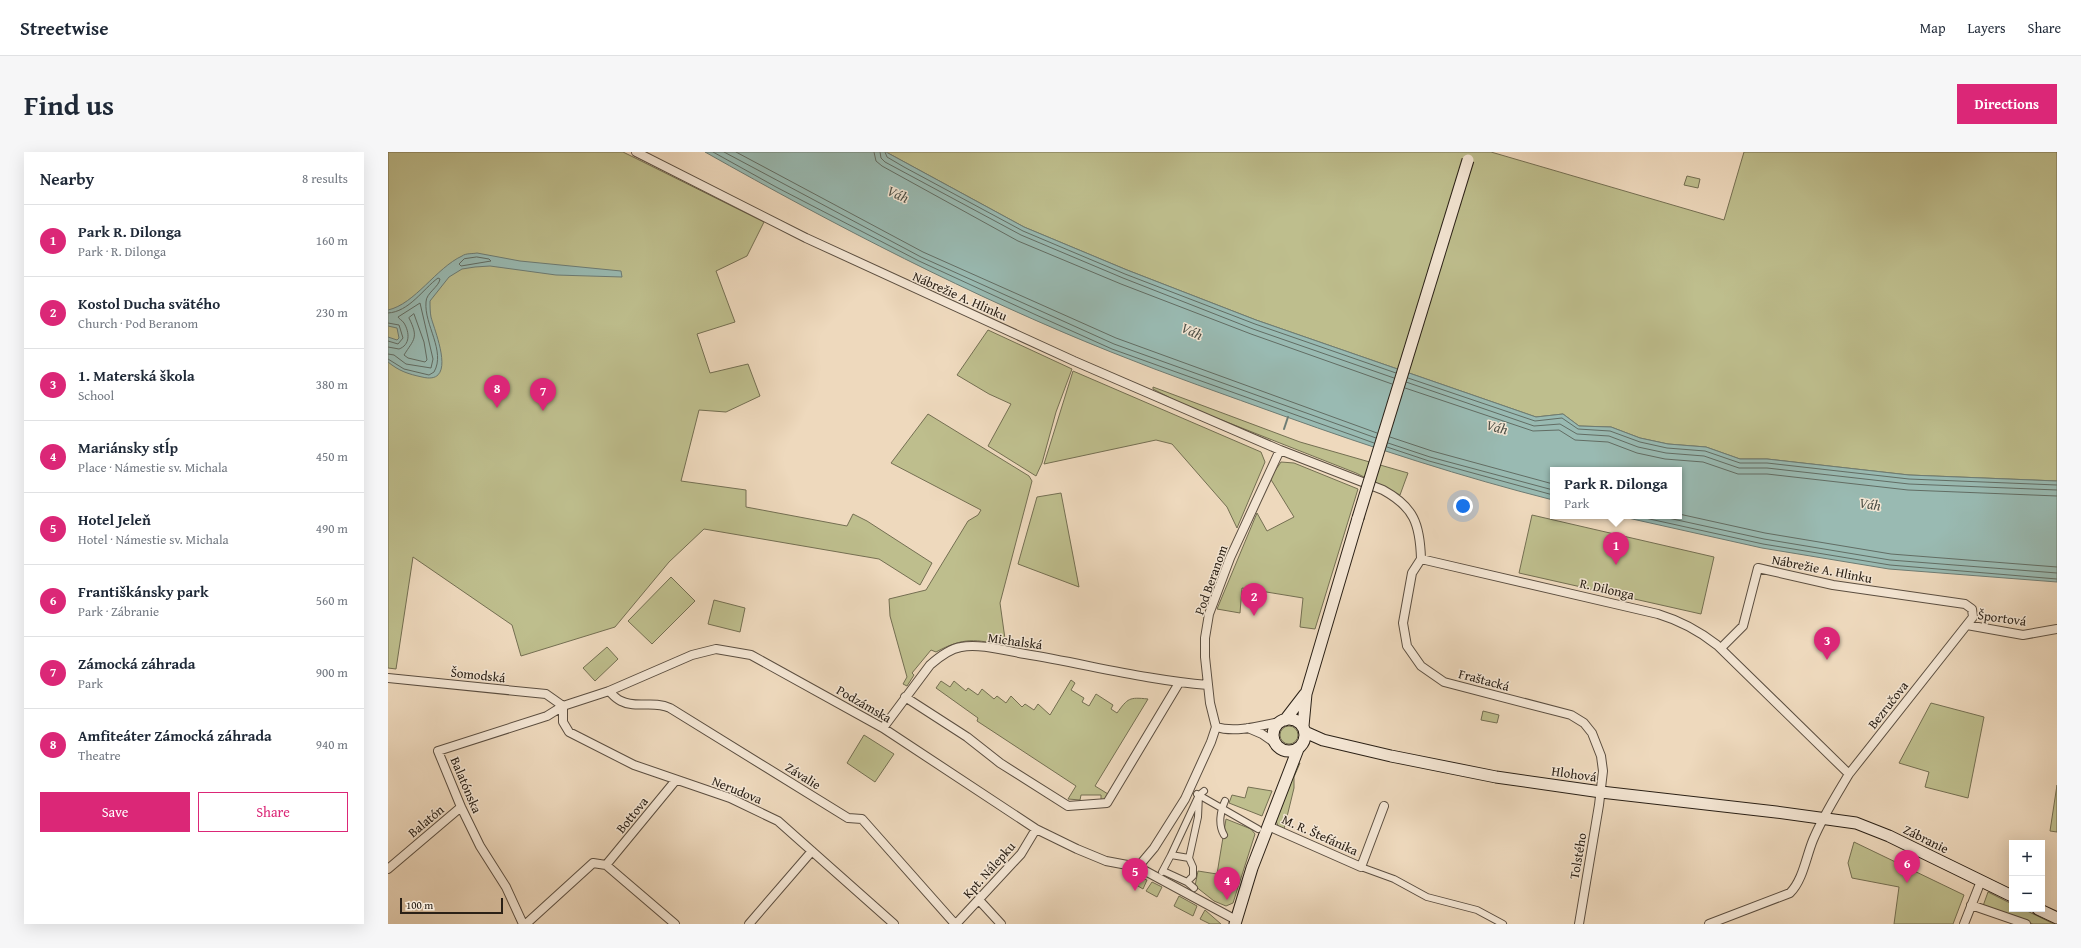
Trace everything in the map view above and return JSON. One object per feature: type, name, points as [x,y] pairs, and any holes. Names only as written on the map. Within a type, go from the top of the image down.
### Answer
[{"type":"main road","points":[[1236,922],[1263,827],[1301,746],[1304,729],[1306,694],[1358,518],[1469,156]]},
{"type":"main road","points":[[1287,776],[1274,730],[1306,694]]},
{"type":"main road","points":[[1282,721],[1294,720],[1304,729]]},
{"type":"main road","name":"Hlohová","points":[[1304,729],[1323,740],[1391,756],[1477,773],[1601,792],[1823,818]]},
{"type":"main road","name":"Hlohová","points":[[1301,746],[1323,740]]},
{"type":"main road","points":[[1278,746],[1289,752],[1301,746]]},
{"type":"main road","name":"Zábranie","points":[[1823,818],[1856,823],[1875,830],[2009,895]]},
{"type":"main road","points":[[2044,912],[2057,918]]},
{"type":"street","name":"Nábrežie A. Hlinku","points":[[636,152],[810,240],[1081,365],[1280,450],[1352,477],[1399,499],[1413,514],[1420,534],[1421,559]]},
{"type":"street","name":"Pod Beranom","points":[[1216,727],[1208,685],[1205,638],[1212,603],[1230,558],[1280,450]]},
{"type":"street","name":"R. Dilonga","points":[[1421,559],[1680,620],[1696,629],[1721,648],[1849,774]]},
{"type":"street","name":"Fraštacká","points":[[1421,559],[1412,573],[1403,615],[1405,639],[1416,660],[1427,672],[1444,682],[1571,715],[1584,723],[1592,733],[1601,756],[1603,778],[1601,792]]},
{"type":"street","name":"Nábrežie A. Hlinku","points":[[1721,648],[1743,626],[1758,568],[1833,585],[1965,604],[1972,609]]},
{"type":"street","name":"Bezručova","points":[[1709,924],[1790,893],[1796,886],[1814,839],[1834,797],[1849,774],[1973,617],[1972,609]]},
{"type":"street","name":"Športová","points":[[1967,625],[2023,635],[2057,629]]},
{"type":"street","name":"Michalská","points":[[883,728],[930,665],[939,657],[962,646],[1001,650],[1066,660],[1179,683],[1208,685]]},
{"type":"street","name":"Podzámska","points":[[563,706],[609,691],[692,655],[716,649],[751,655],[883,728],[1036,829],[1106,861],[1138,867],[1236,922]]},
{"type":"street","name":"Šomodská","points":[[388,678],[546,694],[563,706]]},
{"type":"street","name":"Podzámska","points":[[905,697],[967,737],[1000,763],[1068,806],[1107,802],[1179,683]]},
{"type":"street","name":"Závalie","points":[[609,691],[620,701],[632,704],[660,703],[670,708],[848,818],[862,819],[956,924]]},
{"type":"street","name":"Nerudova","points":[[563,706],[563,722],[569,732],[634,765],[730,798],[778,822],[894,924]]},
{"type":"street","name":"Balatónska","points":[[563,706],[547,716],[438,751],[461,807],[480,846],[506,887],[524,924],[593,863],[606,866]]},
{"type":"street","points":[[1138,867],[1154,848],[1185,800],[1211,742],[1216,727],[1223,729],[1248,728],[1282,721]]},
{"type":"street","points":[[1248,728],[1262,734],[1278,746]]},
{"type":"street","name":"Bottova","points":[[606,866],[676,780]]},
{"type":"street","name":"Tolstého","points":[[1579,924],[1601,792]]},
{"type":"street","points":[[1199,793],[1221,808],[1263,827]]},
{"type":"street","points":[[1187,882],[1195,877],[1194,867],[1189,858],[1198,817],[1199,793]]},
{"type":"street","points":[[1194,888],[1187,882],[1163,871],[1172,855],[1199,793]]},
{"type":"street","points":[[1224,835],[1220,829],[1221,808],[1225,801]]},
{"type":"street","name":"M. R. Štefánika","points":[[1361,867],[1384,806]]},
{"type":"street","name":"Balatón","points":[[388,869],[461,807]]},
{"type":"street","points":[[1188,818],[1198,817]]},
{"type":"street","name":"M. R. Štefánika","points":[[1263,827],[1394,879],[1427,896],[1477,910],[1503,924]]},
{"type":"street","name":"Kpt. Nálepku","points":[[956,924],[1021,854],[1036,829]]},
{"type":"street","points":[[749,924],[812,851]]},
{"type":"street","points":[[1172,855],[1189,858]]},
{"type":"street","points":[[606,866],[675,924]]},
{"type":"street","points":[[1964,924],[1981,882]]},
{"type":"street","points":[[979,900],[1001,924]]},
{"type":"street","points":[[1971,905],[2026,924]]},
{"type":"green space","points":[[388,152],[623,152],[764,222],[747,256],[716,271],[735,322],[697,334],[710,373],[748,364],[760,396],[726,412],[699,410],[681,481],[746,490],[746,507],[847,526],[853,514],[867,521],[932,563],[920,585],[879,559],[704,529],[669,562],[615,627],[521,656],[512,625],[413,557],[396,669],[388,668]]},
{"type":"green space","points":[[886,152],[1491,152],[1724,220],[1744,152],[2057,152],[2057,481],[1909,475],[1767,459],[1740,459],[1706,447],[1668,444],[1640,438],[1611,427],[1579,426],[1563,414],[1536,417],[1256,320],[1127,270],[1024,227]]},
{"type":"green space","points":[[1687,176],[1700,179],[1698,188],[1684,185]]},
{"type":"green space","points":[[988,330],[1072,369],[1056,412],[1042,463],[1036,476],[988,446],[1011,404],[989,394],[957,375]]},
{"type":"green space","points":[[1073,371],[1261,452],[1265,462],[1237,528],[1227,507],[1172,444],[1156,440],[1044,464]]},
{"type":"green space","points":[[1153,387],[1300,442],[1408,473],[1400,495],[1356,473],[1186,406],[1153,389]]},
{"type":"green space","points":[[928,414],[1029,476],[1032,481],[1000,603],[1006,646],[986,642],[970,641],[954,644],[936,652],[931,650],[912,673],[914,675],[907,686],[903,684],[907,677],[890,616],[889,599],[926,590],[968,521],[978,515],[981,510],[891,463]]},
{"type":"green space","points":[[1281,462],[1294,463],[1358,489],[1315,629],[1300,627],[1303,598],[1242,588],[1240,613],[1217,609],[1257,513],[1267,531],[1294,517],[1270,478]]},
{"type":"green space","points":[[1061,493],[1079,587],[1018,564],[1037,497]]},
{"type":"green space","points":[[1532,515],[1714,557],[1701,614],[1519,573]]},
{"type":"green space","points":[[671,577],[695,601],[652,644],[628,621]]},
{"type":"green space","points":[[714,600],[745,608],[740,632],[708,624]]},
{"type":"green space","points":[[607,647],[618,659],[595,681],[583,668]]},
{"type":"green space","points":[[1071,680],[1075,683],[1071,690],[1084,698],[1082,702],[1089,706],[1096,694],[1113,705],[1111,709],[1117,713],[1127,701],[1137,698],[1148,699],[1095,786],[1108,794],[1104,800],[1101,800],[1101,795],[1081,795],[1080,800],[1068,799],[1076,786],[977,721],[978,718],[936,688],[941,681],[950,687],[954,681],[966,691],[968,688],[978,695],[982,689],[994,699],[997,696],[1006,703],[1011,696],[1022,707],[1025,704],[1034,710],[1038,704],[1050,715]]},
{"type":"green space","points":[[1931,703],[1984,717],[1968,798],[1925,787],[1929,772],[1899,763]]},
{"type":"green space","points":[[1483,711],[1499,715],[1497,723],[1481,720]]},
{"type":"green space","points":[[1285,726],[1293,726],[1298,731],[1296,742],[1293,744],[1285,744],[1280,739],[1280,731]]},
{"type":"green space","points":[[864,735],[894,754],[875,782],[847,763]]},
{"type":"green space","points":[[1296,763],[1300,763],[1294,777],[1294,788],[1284,829],[1278,826],[1276,821]]},
{"type":"green space","points":[[2057,785],[2057,832],[2050,831]]},
{"type":"green space","points":[[1248,787],[1272,791],[1262,816],[1229,803],[1232,795],[1245,798]]},
{"type":"green space","points":[[1226,819],[1251,829],[1255,834],[1233,903],[1226,906],[1214,901],[1195,886],[1198,871],[1217,874]]},
{"type":"green space","points":[[1854,842],[1964,895],[1953,924],[1894,924],[1899,887],[1852,878],[1848,863]]},
{"type":"green space","points":[[1128,874],[1147,880],[1143,889],[1126,879]]},
{"type":"green space","points":[[1152,882],[1162,887],[1157,897],[1146,891]]},
{"type":"green space","points":[[1988,892],[2009,902],[2009,912],[2029,912],[2054,924],[2033,924],[1983,906]]},
{"type":"green space","points":[[1179,896],[1197,906],[1193,916],[1174,906]]},
{"type":"green space","points":[[1205,910],[1221,924],[1210,924],[1200,919]]},
{"type":"water","name":"Váh","points":[[705,152],[886,152],[1024,227],[1127,270],[1256,320],[1536,417],[1563,414],[1579,426],[1611,427],[1640,438],[1668,444],[1706,447],[1740,459],[1767,459],[1909,475],[2057,481],[2057,582],[1889,569],[1762,548],[1632,519],[1682,519],[1682,467],[1550,467],[1550,499],[1485,482],[1384,451],[1197,385],[1132,360],[1007,308],[905,259],[754,180]]},
{"type":"water","points":[[477,253],[520,261],[621,271],[622,277],[556,275],[490,266],[462,269],[449,277],[430,301],[431,317],[442,356],[442,366],[439,374],[433,378],[412,375],[396,368],[388,362],[388,337],[397,340],[399,338],[397,328],[388,326],[388,310],[407,301],[452,262],[465,254]]},
{"type":"waterway","points":[[1284,429],[1288,417]]},
{"type":"place","name":"Amfiteáter Zámocká záhrada","points":[[497,408]]},
{"type":"place","name":"Zámocká záhrada","points":[[543,411]]},
{"type":"place","name":"Park R. Dilonga","points":[[1616,565]]},
{"type":"place","name":"Kostol Ducha svätého","points":[[1254,616]]},
{"type":"place","name":"1. Materská škola","points":[[1827,660]]},
{"type":"place","name":"Františkánsky park","points":[[1907,883]]},
{"type":"place","name":"Hotel Jeleň","points":[[1135,891]]},
{"type":"place","name":"Mariánsky stĺp","points":[[1227,900]]}]
